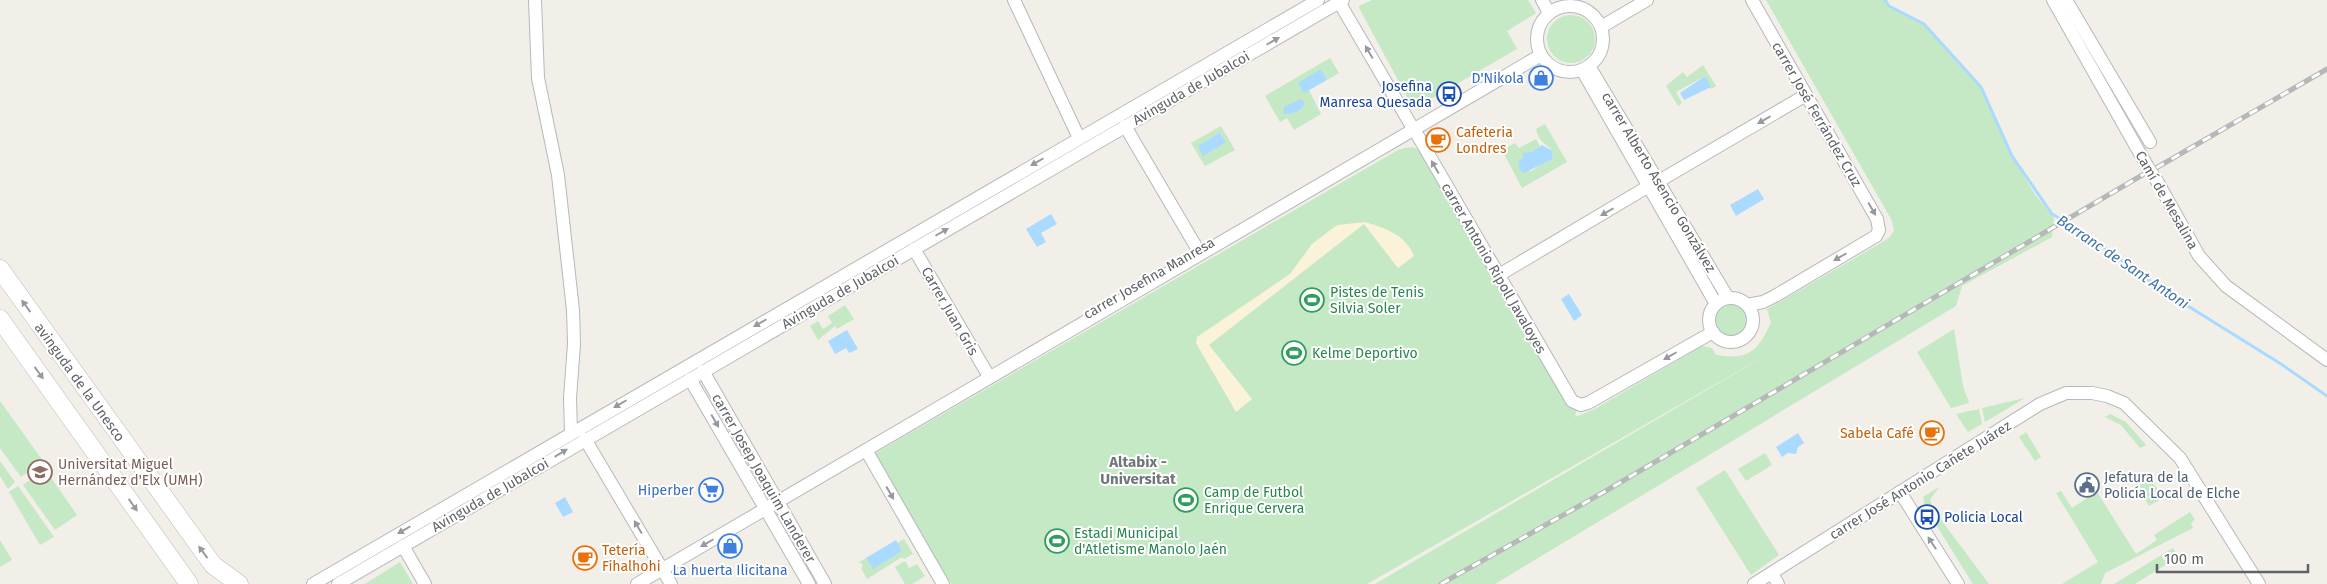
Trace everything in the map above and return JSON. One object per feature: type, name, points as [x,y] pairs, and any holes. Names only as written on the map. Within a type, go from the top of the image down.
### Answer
[{"type":"main road","name":"avinguda de la Unesco","points":[[0,269],[212,565],[239,584]]},
{"type":"main road","name":"avinguda de la Unesco","points":[[0,319],[189,584]]},
{"type":"street","points":[[535,0],[538,78],[558,175],[573,310],[574,344],[570,398],[571,432]]},
{"type":"street","points":[[1014,0],[1080,138]]},
{"type":"street","name":"Avinguda de Jubalcoi","points":[[313,584],[571,432],[1318,0]]},
{"type":"street","points":[[1542,0],[1553,7],[1580,7],[1599,23],[1603,42],[1602,49],[1586,68],[1564,72],[1555,69],[1540,52],[1537,35],[1539,27],[1553,7]]},
{"type":"street","points":[[1599,23],[1631,0]]},
{"type":"street","points":[[1599,23],[1647,0]]},
{"type":"street","name":"carrer José Ferrández Cruz","points":[[1747,305],[1763,302],[1876,236],[1879,230],[1877,219],[1752,0]]},
{"type":"street","name":"Camí de Mesalina","points":[[2053,0],[2199,256],[2226,286],[2327,360]]},
{"type":"street","points":[[2066,0],[2150,142]]},
{"type":"street","name":"Avinguda de Jubalcoi","points":[[338,584],[1341,1]]},
{"type":"street","name":"carrer Antonio Ripoll Javaloyes","points":[[1341,1],[1572,401],[1588,403],[1713,332]]},
{"type":"street","name":"carrer Josefina Manresa","points":[[776,499],[866,450],[1540,52]]},
{"type":"street","name":"carrer Alberto Asencio Gonzálvez","points":[[1586,68],[1654,184],[1728,298]]},
{"type":"street","points":[[1499,275],[1806,95]]},
{"type":"street","points":[[1125,126],[1198,250]]},
{"type":"street","name":"carrer Josefina Manresa","points":[[776,499],[1198,250],[1413,128]]},
{"type":"street","name":"carrer Alberto Asencio Gonzálvez","points":[[1654,184],[1716,304]]},
{"type":"street","name":"Carrer Juan Gris","points":[[914,249],[987,373]]},
{"type":"street","points":[[1728,298],[1735,298],[1747,305],[1753,317],[1753,324],[1746,336],[1740,340],[1725,341],[1713,332],[1709,318],[1716,304],[1728,298]]},
{"type":"street","name":"carrer Josep Joaquim Landerer","points":[[703,371],[825,584]]},
{"type":"street","name":"carrer Josep Joaquim Landerer","points":[[690,379],[809,584]]},
{"type":"street","name":"carrer José Antonio Cañete Juárez","points":[[1754,584],[2040,404],[2066,393],[2092,393],[2107,396],[2124,403],[2180,458],[2259,584]]},
{"type":"street","points":[[585,439],[671,584]]},
{"type":"street","points":[[866,450],[943,584]]},
{"type":"street","points":[[1900,492],[1958,584]]},
{"type":"street","points":[[637,584],[765,510],[776,499]]},
{"type":"street","points":[[403,546],[425,584]]},
{"type":"street","points":[[1772,573],[1778,584]]},
{"type":"green space","points":[[1372,0],[1528,0],[1536,13],[1507,31],[1517,49],[1417,107],[1412,106],[1359,8],[1359,6]]},
{"type":"green space","name":"Kelme Deportivo","points":[[1766,0],[1885,0],[1889,6],[1924,24],[1981,87],[2012,156],[2036,196],[2054,218],[2052,237],[1962,286],[1956,306],[1495,584],[1375,584],[1796,338],[1367,584],[951,584],[874,454],[1398,150],[1411,147],[1422,153],[1577,408],[1575,417],[1593,410],[1702,346],[1712,348],[1716,355],[1737,356],[1751,352],[1761,341],[1771,323],[1767,309],[1881,243],[1890,237],[1894,230],[1891,219]]},
{"type":"green space","points":[[1571,15],[1580,17],[1588,22],[1593,30],[1595,39],[1593,48],[1588,56],[1580,61],[1571,63],[1562,61],[1554,56],[1549,48],[1547,39],[1549,30],[1554,22],[1562,17]]},
{"type":"green space","points":[[1330,58],[1339,73],[1327,80],[1321,69],[1309,90],[1321,114],[1294,130],[1287,118],[1280,122],[1265,96]]},
{"type":"green space","points":[[1703,65],[1716,86],[1711,89],[1705,76],[1676,92],[1682,103],[1678,106],[1666,86],[1683,72],[1687,77]]},
{"type":"green space","points":[[1545,124],[1567,162],[1522,188],[1502,150],[1515,143],[1519,148],[1536,139],[1540,146],[1535,151],[1522,156],[1521,171],[1532,171],[1542,163],[1552,160],[1553,151],[1540,139],[1536,129]]},
{"type":"green space","points":[[1221,126],[1235,150],[1205,166],[1191,143]]},
{"type":"green space","points":[[1733,303],[1740,304],[1745,308],[1749,313],[1749,327],[1745,332],[1740,336],[1733,337],[1726,336],[1721,332],[1717,327],[1716,320],[1717,313],[1721,308],[1726,304]]},
{"type":"green space","points":[[845,305],[854,319],[837,329],[835,326],[818,340],[810,326],[818,321],[823,329],[832,323],[828,316]]},
{"type":"green space","points":[[1954,329],[1963,386],[1969,403],[1951,408],[1917,352]]},
{"type":"green space","points":[[2025,398],[1985,422],[1982,408]]},
{"type":"green space","points":[[0,401],[43,461],[21,477],[0,448]]},
{"type":"green space","points":[[1979,409],[1982,424],[1968,432],[1956,414]]},
{"type":"green space","points":[[2110,414],[2126,422],[2146,445],[2140,448],[2121,425],[2105,417]]},
{"type":"green space","points":[[2026,432],[2041,457],[2035,461],[2019,437]]},
{"type":"green space","points":[[1765,453],[1772,465],[1746,481],[1738,469]]},
{"type":"green space","points":[[0,461],[15,482],[8,489],[0,476]]},
{"type":"green space","points":[[45,469],[77,515],[55,530],[23,485]]},
{"type":"green space","points":[[1725,470],[1779,555],[1751,575],[1696,488]]},
{"type":"green space","points":[[2148,474],[2163,498],[2149,506],[2134,482]]},
{"type":"green space","points":[[18,486],[54,537],[40,545],[9,492]]},
{"type":"green space","points":[[1939,487],[1930,500],[1933,509],[1989,584],[1973,584],[1925,507],[1923,497]]},
{"type":"green space","points":[[2061,491],[2072,508],[2097,492],[2136,554],[2157,540],[2154,535],[2190,512],[2195,520],[2191,523],[2193,528],[2105,573],[2101,584],[2062,584],[2098,562],[2056,493]]},
{"type":"green space","points":[[904,539],[913,554],[904,559],[902,557],[867,579],[861,568],[863,566],[861,563],[858,563],[866,558],[873,568],[902,551],[897,543]]},
{"type":"green space","points":[[0,540],[12,560],[0,567]]},
{"type":"green space","points":[[2173,548],[2178,557],[2135,584],[2114,584]]},
{"type":"green space","points":[[905,561],[909,568],[917,564],[925,576],[912,584],[905,584],[895,567]]},
{"type":"green space","points":[[400,562],[413,584],[365,584]]},
{"type":"sand","points":[[1365,222],[1394,233],[1406,243],[1414,256],[1398,268],[1364,224],[1209,345],[1252,399],[1236,412],[1196,343],[1197,337],[1290,274],[1312,244],[1333,228],[1338,225]]},
{"type":"water","points":[[1321,69],[1327,80],[1304,93],[1298,83]]},
{"type":"water","points":[[1705,76],[1711,87],[1684,100],[1680,93]]},
{"type":"water","points":[[1301,99],[1305,104],[1301,109],[1293,113],[1283,114],[1284,107]]},
{"type":"water","points":[[1220,133],[1226,142],[1203,156],[1198,146]]},
{"type":"water","points":[[1542,145],[1553,151],[1552,160],[1523,173],[1518,166],[1520,164],[1518,161],[1522,159],[1523,153],[1532,152]]},
{"type":"water","points":[[1758,189],[1764,199],[1736,216],[1730,205]]},
{"type":"water","points":[[1051,214],[1057,224],[1041,233],[1046,242],[1037,247],[1026,229]]},
{"type":"water","points":[[1569,294],[1582,315],[1574,321],[1561,299]]},
{"type":"water","points":[[847,330],[858,349],[849,353],[846,348],[835,354],[828,341]]},
{"type":"water","points":[[1798,433],[1804,443],[1798,447],[1796,454],[1788,453],[1782,457],[1776,447]]},
{"type":"water","points":[[565,497],[573,512],[563,517],[555,503]]},
{"type":"water","points":[[896,540],[902,551],[873,569],[866,558]]},
{"type":"waterway","name":"Barranc de Sant Antoni","points":[[1885,0],[1889,6],[1924,24],[1981,87],[2012,156],[2052,214],[2075,227],[2167,293],[2281,364],[2327,396]]},
{"type":"railway","points":[[2156,168],[2327,69]]},
{"type":"railway","points":[[1441,584],[1604,492],[2144,174]]},
{"type":"place","name":"D'Nikola","points":[[1541,78]]},
{"type":"place","name":"Josefina Manresa Quesada","points":[[1449,94]]},
{"type":"place","name":"Cafeteria Londres","points":[[1438,140]]},
{"type":"place","name":"Pistes de Tenis Silvia Soler","points":[[1312,300]]},
{"type":"place","name":"Kelme Deportivo","points":[[1294,353]]},
{"type":"place","name":"Sabela Café","points":[[1932,433]]},
{"type":"place","name":"Universitat Miguel Hernández d'Elx (UMH)","points":[[40,472]]},
{"type":"place","name":"Jefatura de la Policía Local de Elche","points":[[2087,485]]},
{"type":"place","name":"Hiperber","points":[[711,490]]},
{"type":"place","name":"Camp de Futbol Enrique Cervera","points":[[1186,500]]},
{"type":"place","name":"Policia Local","points":[[1927,517]]},
{"type":"place","name":"Estadi Municipal d'Atletisme Manolo Jaén","points":[[1057,541]]},
{"type":"place","name":"La huerta Ilicitana","points":[[730,546]]},
{"type":"place","name":"Tetería Fihalhohi","points":[[585,558]]},
{"type":"district","name":"Altabix - Universitat","points":[[1138,470]]}]
